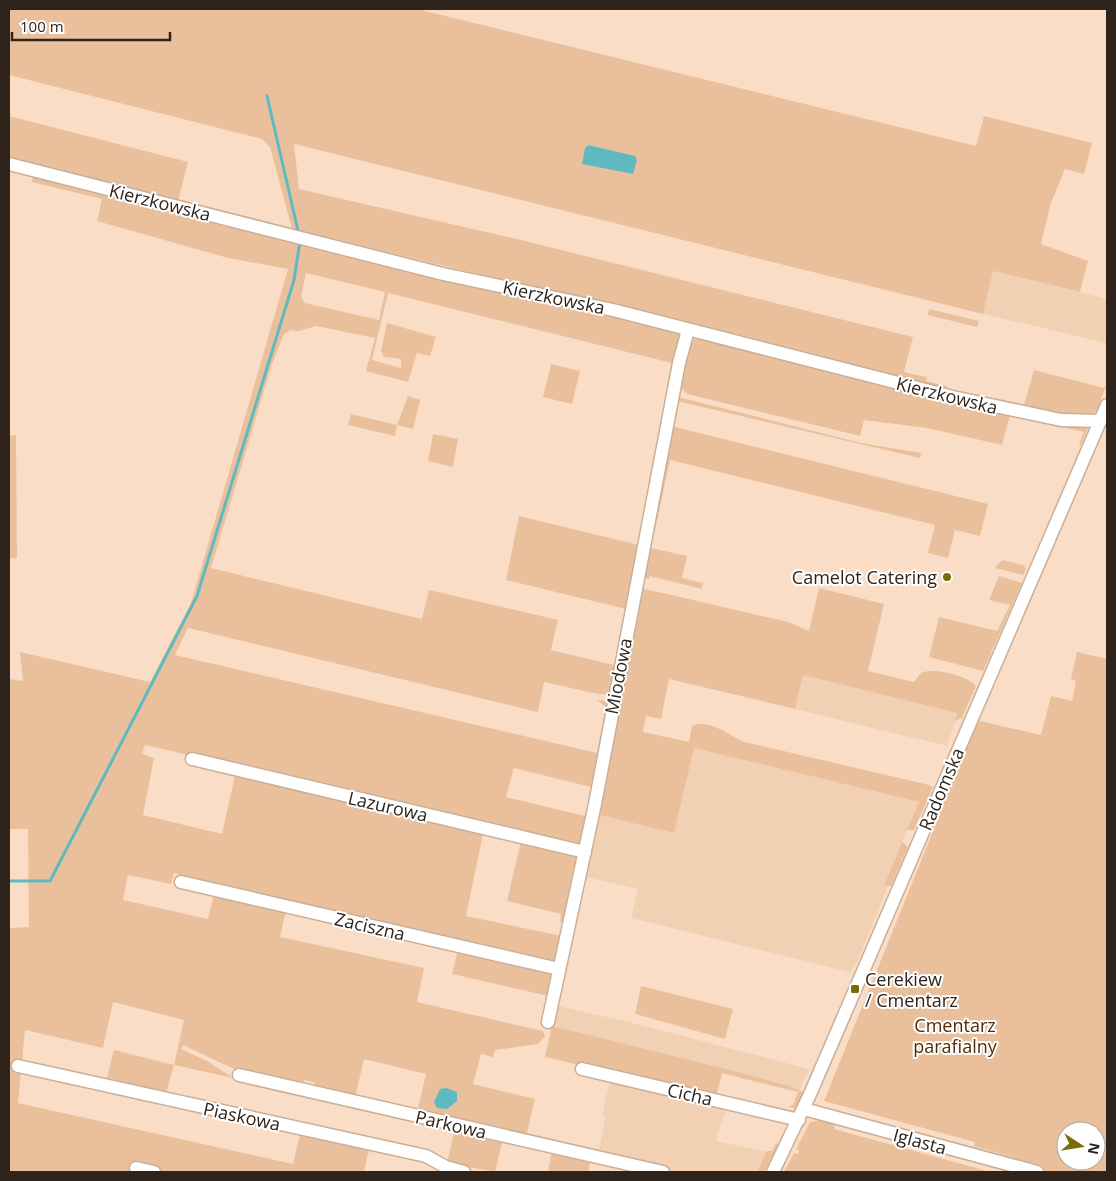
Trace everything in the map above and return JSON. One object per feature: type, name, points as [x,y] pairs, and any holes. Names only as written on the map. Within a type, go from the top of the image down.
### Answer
[{"type":"street","name":"Kierzkowska","points":[[9,164],[444,274],[552,296],[1026,413],[1061,420],[1100,421]]},
{"type":"street","name":"Miodowa","points":[[548,1022],[584,852],[688,330]]},
{"type":"street","name":"Radomska","points":[[773,1172],[801,1114],[1107,405]]},
{"type":"street","name":"Lazurowa","points":[[192,759],[584,852]]},
{"type":"street","name":"Zaciszna","points":[[181,882],[559,969]]},
{"type":"street","name":"Piaskowa","points":[[18,1066],[426,1156],[446,1167],[464,1172]]},
{"type":"street","name":"Cicha","points":[[582,1069],[801,1114]]},
{"type":"street","name":"Parkowa","points":[[239,1075],[663,1172]]},
{"type":"street","name":"Iglasta","points":[[801,1114],[1037,1172]]},
{"type":"street","points":[[136,1168],[154,1172]]},
{"type":"shaded area","points":[[993,271],[1107,299],[1107,343],[983,314]]},
{"type":"shaded area","points":[[803,675],[958,713],[947,746],[795,709]]},
{"type":"shaded area","points":[[694,748],[919,802],[884,884],[888,886],[865,943],[856,964],[850,972],[631,918],[638,889],[586,877],[599,815],[674,833]]},
{"type":"shaded area","points":[[558,1006],[633,1023],[809,1069],[799,1092],[550,1032]]},
{"type":"shaded area","points":[[610,1081],[726,1108],[716,1141],[767,1152],[757,1172],[676,1172],[598,1154],[606,1116],[602,1115]]},
{"type":"green space","points":[[9,9],[417,9],[976,146],[984,116],[1092,143],[1084,174],[1065,169],[1051,203],[1041,244],[1088,261],[1080,292],[993,271],[983,314],[294,144],[299,189],[517,239],[913,337],[904,372],[927,377],[926,381],[947,386],[947,390],[678,331],[682,336],[676,364],[388,293],[372,360],[401,368],[401,359],[384,357],[381,351],[387,323],[436,337],[430,356],[417,353],[408,382],[366,371],[375,338],[316,326],[299,331],[291,330],[284,334],[272,364],[211,568],[422,619],[429,590],[558,620],[551,650],[614,665],[618,648],[620,649],[612,688],[609,694],[598,694],[544,682],[538,712],[188,628],[175,655],[597,753],[606,707],[597,700],[607,701],[610,703],[595,788],[514,768],[506,797],[589,817],[580,845],[145,745],[142,754],[154,758],[143,815],[222,834],[235,775],[483,834],[466,916],[562,936],[557,964],[174,873],[171,884],[128,875],[123,900],[208,919],[214,894],[286,911],[280,937],[424,968],[417,1002],[543,1031],[545,1036],[538,1044],[495,1050],[493,1057],[481,1054],[473,1084],[535,1099],[526,1137],[417,1112],[426,1074],[364,1059],[355,1098],[321,1091],[313,1082],[304,1080],[302,1085],[234,1069],[183,1045],[181,1049],[207,1061],[233,1078],[174,1065],[184,1020],[113,1002],[103,1048],[25,1030],[18,1103],[293,1164],[300,1134],[369,1149],[364,1172],[9,1172],[9,928],[29,927],[28,829],[9,829],[9,679],[23,681],[20,652],[150,682],[191,603],[288,269],[228,258],[97,221],[102,199],[32,182],[33,176],[491,286],[494,278],[292,229],[270,147],[262,139],[9,75]],"holes":[[[306,273],[385,292],[379,320],[305,303],[301,296]]]},
{"type":"green space","points":[[9,116],[188,162],[178,201],[9,159]]},
{"type":"green space","points":[[929,309],[979,321],[977,327],[928,315]]},
{"type":"green space","points":[[700,336],[1088,428],[1081,445],[1079,444],[1084,432],[1010,415],[1002,445],[927,428],[864,420],[860,436],[687,394],[681,388],[680,382],[688,343]]},
{"type":"green space","points":[[551,364],[580,371],[572,404],[543,397]]},
{"type":"green space","points":[[1034,370],[1104,388],[1106,386],[1097,410],[1092,415],[1068,416],[995,400],[996,398],[1024,405]]},
{"type":"green space","points":[[408,396],[420,400],[413,429],[397,425]]},
{"type":"green space","points":[[678,397],[861,443],[921,453],[920,458],[677,401]]},
{"type":"green space","points":[[351,414],[397,425],[395,436],[348,425]]},
{"type":"green space","points":[[671,426],[988,504],[980,536],[955,530],[948,558],[928,553],[935,525],[670,460],[651,548],[687,556],[682,578],[703,583],[702,589],[650,576],[649,579],[644,578]]},
{"type":"green space","points":[[433,434],[458,439],[453,467],[428,461]]},
{"type":"green space","points":[[16,435],[17,558],[9,558],[9,436]]},
{"type":"green space","points":[[519,516],[639,545],[626,609],[506,580]]},
{"type":"green space","points":[[1002,560],[1023,565],[1026,569],[1023,575],[995,568]]},
{"type":"green space","points":[[999,576],[1022,583],[983,671],[929,657],[939,617],[997,631],[1010,605],[989,600]]},
{"type":"green space","points":[[641,588],[788,622],[809,631],[819,588],[884,604],[868,671],[914,682],[921,673],[934,671],[958,676],[972,682],[976,686],[962,718],[955,721],[957,713],[803,675],[795,709],[669,679],[661,719],[646,716],[643,732],[689,742],[692,726],[704,724],[724,731],[741,741],[929,785],[933,787],[914,830],[907,830],[919,802],[694,748],[674,833],[599,815]]},
{"type":"green space","name":"Cmentarz parafialny","points":[[1077,652],[1107,659],[1107,1172],[1046,1172],[1015,1163],[1015,1158],[974,1146],[975,1142],[824,1101],[938,819],[935,818],[976,720],[1041,735],[1051,696],[1072,701],[1076,681],[1071,679]]},
{"type":"green space","points":[[521,841],[579,856],[566,922],[560,922],[561,914],[507,901]]},
{"type":"green space","points":[[902,842],[908,847],[891,886],[884,885]]},
{"type":"green space","points":[[458,950],[554,973],[548,996],[452,974]]},
{"type":"green space","points":[[641,986],[733,1009],[725,1039],[635,1014]]},
{"type":"green space","points":[[552,1026],[722,1068],[789,1086],[803,1092],[796,1108],[788,1107],[793,1105],[798,1092],[722,1073],[716,1097],[545,1057]]},
{"type":"green space","points":[[114,1050],[174,1065],[166,1094],[106,1082]]},
{"type":"green space","points":[[818,1117],[835,1122],[834,1129],[991,1172],[784,1172],[794,1153],[798,1154],[799,1150],[796,1149],[810,1122],[817,1121]]},
{"type":"green space","points":[[455,1128],[503,1139],[495,1172],[447,1163]]},
{"type":"green space","points":[[776,1143],[778,1145],[764,1172],[757,1172],[767,1151],[772,1151]]},
{"type":"green space","points":[[552,1150],[591,1159],[588,1172],[548,1172]]},
{"type":"water","points":[[588,145],[635,156],[637,160],[633,174],[582,164],[585,148]]},
{"type":"water","points":[[446,1088],[457,1092],[457,1101],[447,1109],[437,1108],[434,1102],[440,1089]]},
{"type":"waterway","points":[[267,96],[299,235]]},
{"type":"waterway","points":[[9,881],[50,881],[197,596],[294,280],[300,241]]},
{"type":"place","name":"Camelot Catering","points":[[947,577]]},
{"type":"place","name":"Cerekiew / Cmentarz","points":[[855,989]]}]
